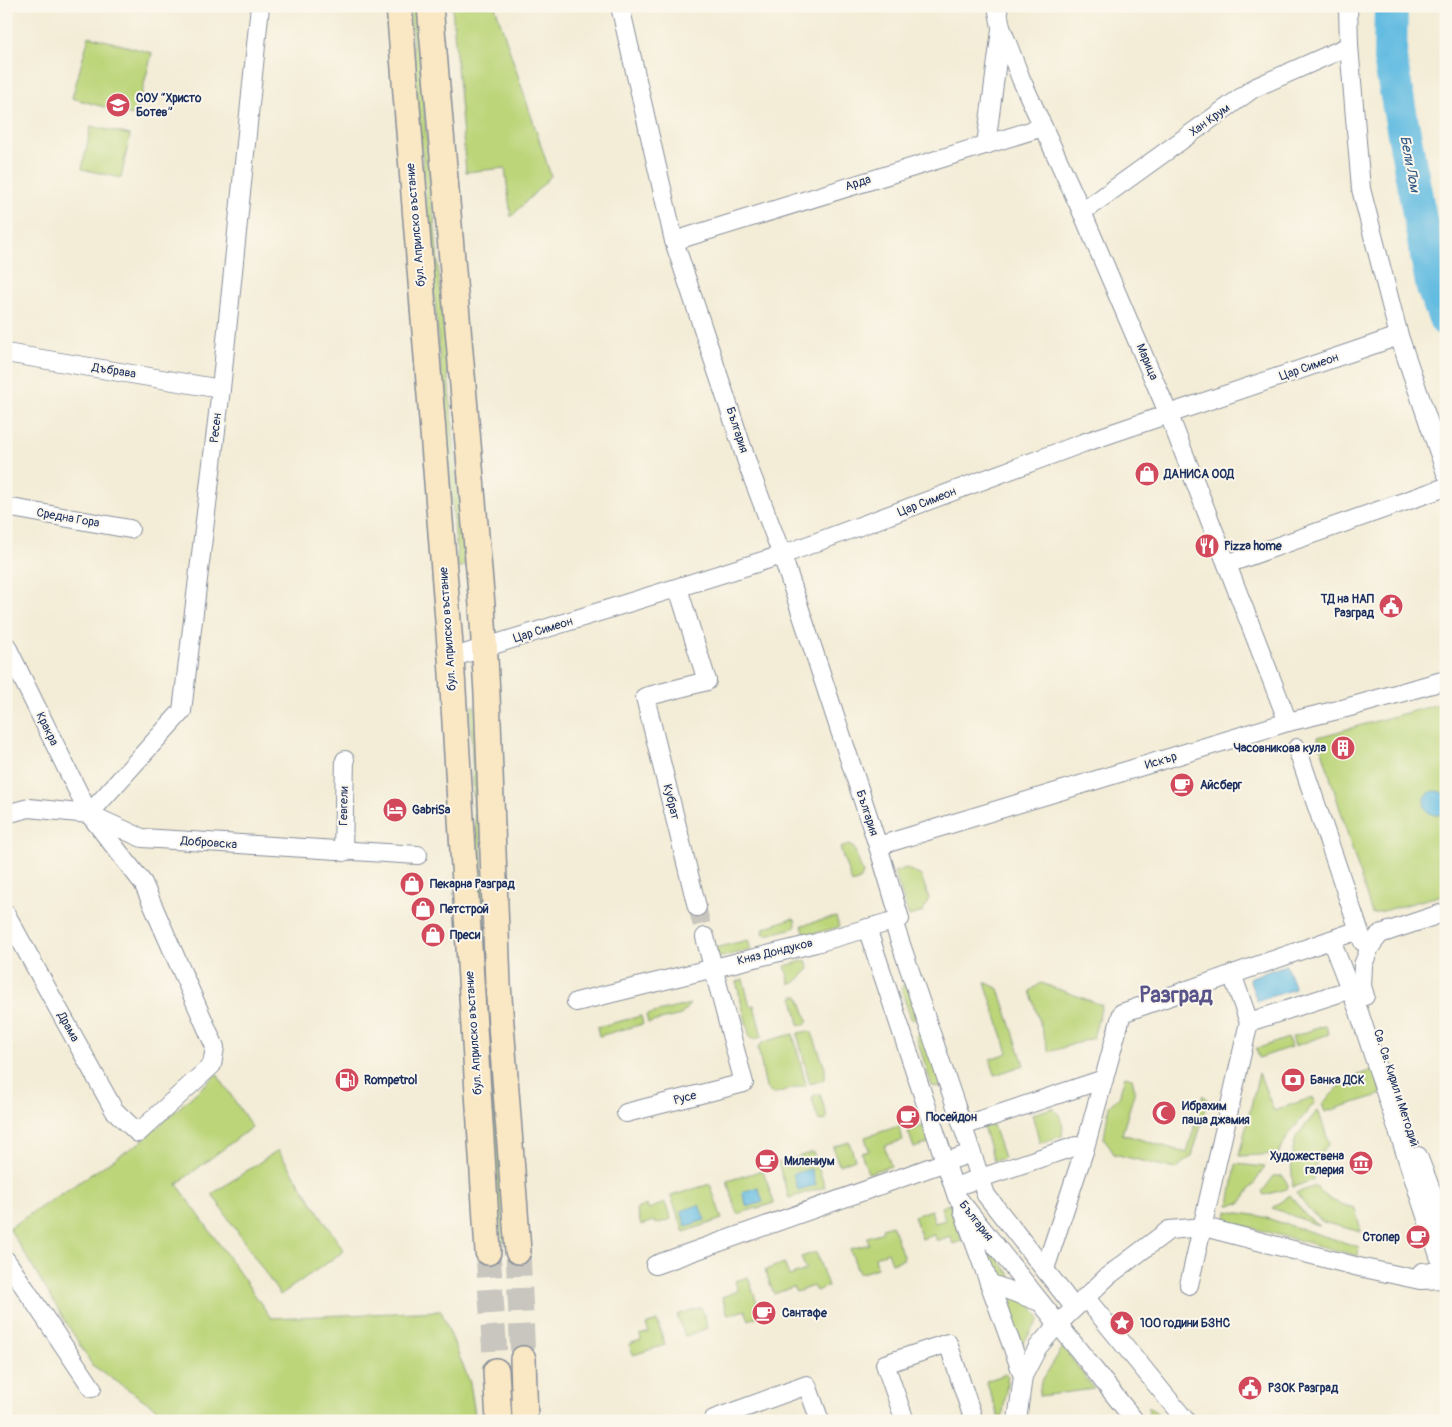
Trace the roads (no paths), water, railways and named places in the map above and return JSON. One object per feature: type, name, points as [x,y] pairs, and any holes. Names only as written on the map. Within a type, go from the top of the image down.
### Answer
[{"type":"street","name":"Ресен","points":[[89,814],[182,711],[221,389],[260,6]]},
{"type":"street","name":"бул. Априлско въстание","points":[[399,6],[451,658],[488,1252]]},
{"type":"street","points":[[430,6],[484,648],[498,984],[518,1252]]},
{"type":"street","name":"България","points":[[620,6],[674,241],[750,471],[782,556],[878,846]]},
{"type":"street","name":"Марица","points":[[997,6],[1001,27],[1021,80],[1082,212],[1169,415],[1288,722]]},
{"type":"street","points":[[1348,6],[1348,46],[1361,189],[1399,336],[1446,473]]},
{"type":"street","points":[[986,145],[1001,27]]},
{"type":"street","name":"Хан Крум","points":[[1082,212],[1254,88],[1348,46]]},
{"type":"street","name":"Арда","points":[[674,241],[1043,127]]},
{"type":"street","name":"Цар Симеон","points":[[451,658],[782,556],[1083,443],[1399,336]]},
{"type":"street","name":"Дъбрава","points":[[6,353],[221,389]]},
{"type":"street","points":[[1227,564],[1446,487]]},
{"type":"street","name":"Средна Гора","points":[[6,507],[130,529]]},
{"type":"street","name":"Кубрат","points":[[678,588],[708,681],[645,697],[697,907]]},
{"type":"street","name":"Кракра","points":[[6,645],[89,814],[143,883],[214,1047],[212,1065],[138,1133]]},
{"type":"street","name":"Искър","points":[[878,846],[1288,722],[1446,680]]},
{"type":"street","points":[[1297,748],[1359,930],[1368,950],[1380,934],[1446,912]]},
{"type":"street","name":"Гевгели","points":[[343,852],[346,760]]},
{"type":"street","name":"Добровска","points":[[6,814],[29,808],[89,814],[142,838],[343,852],[418,855]]},
{"type":"street","points":[[878,846],[900,919],[893,921]]},
{"type":"street","name":"Драма","points":[[6,914],[114,1110],[138,1133]]},
{"type":"street","name":"България","points":[[893,921],[986,1195],[1045,1269],[1080,1302],[1186,1421]]},
{"type":"street","name":"Княз Дондуков","points":[[576,1002],[816,943],[893,921]]},
{"type":"street","name":"България","points":[[867,928],[956,1192],[1057,1325],[1135,1421]]},
{"type":"street","points":[[1045,1269],[1084,1151],[1122,1013],[1359,930]]},
{"type":"street","points":[[705,937],[713,968]]},
{"type":"street","points":[[1331,940],[1356,987],[1444,1268],[1428,1273],[1401,1268]]},
{"type":"street","name":"Св. Св. Кирил и Методий","points":[[1368,950],[1356,987],[1446,1228]]},
{"type":"street","name":"Русе","points":[[626,1113],[744,1083],[713,968]]},
{"type":"street","points":[[1189,1285],[1204,1227],[1249,1022],[1232,974]]},
{"type":"street","points":[[1249,1022],[1356,987]]},
{"type":"street","points":[[962,1126],[1104,1079]]},
{"type":"street","points":[[1023,1376],[956,1192],[980,1178],[1076,1146],[1084,1151]]},
{"type":"street","points":[[655,1265],[972,1153]]},
{"type":"street","points":[[1017,1421],[1023,1376],[1038,1347],[1057,1325],[1108,1276],[1169,1230],[1204,1227],[1359,1268],[1420,1280],[1446,1279]]},
{"type":"street","points":[[6,1260],[92,1388]]},
{"type":"street","points":[[989,1283],[1040,1302]]},
{"type":"street","points":[[905,1421],[885,1364],[948,1343],[974,1421]]},
{"type":"street","points":[[523,1359],[525,1421]]},
{"type":"street","points":[[496,1370],[499,1421]]},
{"type":"street","points":[[714,1421],[714,1419],[807,1386],[820,1421]]},
{"type":"water","points":[[1436,791],[1441,792],[1447,798],[1447,808],[1441,814],[1436,815],[1431,814],[1425,808],[1424,803],[1425,798],[1431,792]]},
{"type":"water","points":[[1286,965],[1295,989],[1257,1001],[1249,978]]},
{"type":"water","points":[[811,1169],[816,1185],[798,1190],[793,1174]]},
{"type":"water","points":[[758,1187],[763,1202],[747,1207],[742,1192]]},
{"type":"water","points":[[699,1205],[705,1220],[686,1226],[681,1211]]},
{"type":"waterway","name":"Бели Лом","points":[[1391,6],[1390,59],[1433,288],[1446,320]]},
{"type":"tunnel","points":[[697,907],[705,937]]},
{"type":"tunnel","points":[[518,1251],[523,1359]]},
{"type":"tunnel","points":[[488,1252],[496,1371]]},
{"type":"place","name":"СОУ “Христо Ботев”","points":[[118,105]]},
{"type":"place","name":"ДАНИСА ООД","points":[[1147,474]]},
{"type":"place","name":"Pizza home","points":[[1207,546]]},
{"type":"place","name":"ТД на НАП Разград","points":[[1391,606]]},
{"type":"place","name":"Часовникова кула","points":[[1343,748]]},
{"type":"place","name":"Айсберг","points":[[1182,785]]},
{"type":"place","name":"GabriSa","points":[[395,810]]},
{"type":"place","name":"Пекарна Разград","points":[[412,884]]},
{"type":"place","name":"Петстрой","points":[[423,909]]},
{"type":"place","name":"Преси","points":[[433,935]]},
{"type":"place","name":"Rompetrol","points":[[347,1080]]},
{"type":"place","name":"Банка ДСК","points":[[1293,1080]]},
{"type":"place","name":"Ибрахим паша джамия","points":[[1164,1113]]},
{"type":"place","name":"Посейдон","points":[[908,1117]]},
{"type":"place","name":"Милениум","points":[[767,1161]]},
{"type":"place","name":"Художествена галерия","points":[[1361,1163]]},
{"type":"place","name":"Стопер","points":[[1418,1237]]},
{"type":"place","name":"Сантафе","points":[[764,1313]]},
{"type":"place","name":"100 години БЗНС","points":[[1122,1323]]},
{"type":"place","name":"РЗОК Разград","points":[[1250,1388]]},
{"type":"district","name":"Разград","points":[[1176,995]]}]
